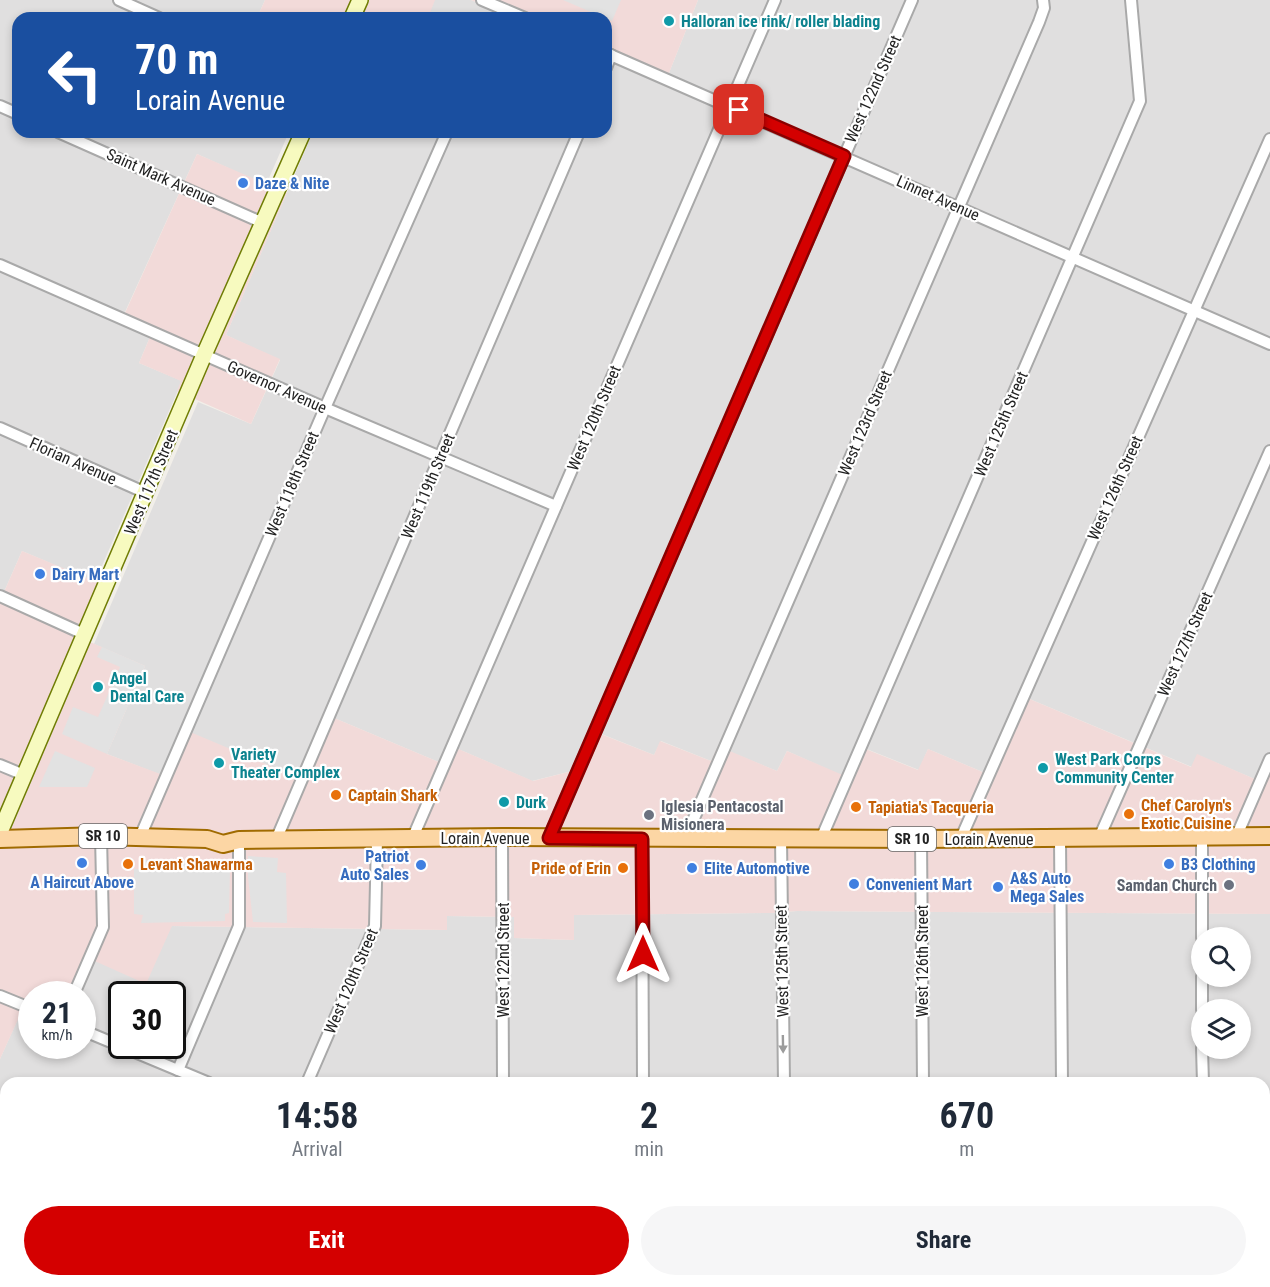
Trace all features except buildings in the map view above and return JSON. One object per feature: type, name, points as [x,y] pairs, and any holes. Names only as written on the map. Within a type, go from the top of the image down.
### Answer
[{"type":"main road","name":"West 117th Street","points":[[0,832],[204,355],[300,138]]},
{"type":"main road","name":"Lorain Avenue","points":[[0,839],[101,836],[207,839],[223,844],[239,840],[413,837],[1060,839],[1202,835],[1270,836]]},
{"type":"street","points":[[119,0],[146,12]]},
{"type":"street","points":[[483,0],[499,12]]},
{"type":"street","name":"West 120th Street","points":[[413,837],[776,0]]},
{"type":"street","name":"West 122nd Street","points":[[549,838],[912,0]]},
{"type":"street","name":"West 125th Street","points":[[821,839],[1140,101],[1131,0]]},
{"type":"street","name":"West 123rd Street","points":[[685,839],[1040,22],[1044,4]]},
{"type":"street","name":"Linnet Avenue","points":[[612,55],[1270,344]]},
{"type":"street","name":"Saint Mark Avenue","points":[[72,138],[263,223]]},
{"type":"street","name":"West 118th Street","points":[[140,837],[444,138]]},
{"type":"street","name":"West 119th Street","points":[[276,840],[576,138]]},
{"type":"street","name":"West 126th Street","points":[[961,838],[1270,139]]},
{"type":"street","name":"Governor Avenue","points":[[0,265],[325,408],[556,506]]},
{"type":"street","name":"Florian Avenue","points":[[0,428],[146,493]]},
{"type":"street","name":"West 127th Street","points":[[1099,838],[1270,451]]},
{"type":"street","points":[[0,596],[86,635]]},
{"type":"street","points":[[1237,835],[1270,759]]},
{"type":"street","points":[[0,765],[24,775]]},
{"type":"street","points":[[1202,835],[1202,927]]},
{"type":"street","points":[[80,981],[103,927],[101,836]]},
{"type":"street","name":"West 122nd Street","points":[[502,837],[503,1077]]},
{"type":"street","name":"West 125th Street","points":[[781,838],[784,1077]]},
{"type":"street","name":"West 120th Street","points":[[311,1077],[375,926],[377,839]]},
{"type":"street","points":[[642,839],[643,1077]]},
{"type":"street","name":"West 126th Street","points":[[921,839],[923,1077]]},
{"type":"street","points":[[1060,839],[1062,1077]]},
{"type":"street","points":[[178,1070],[239,926],[239,840]]},
{"type":"street","points":[[0,996],[18,1003]]},
{"type":"street","points":[[96,1036],[194,1077]]},
{"type":"street","points":[[1203,1059],[1203,1077]]},
{"type":"shaded area","points":[[0,0],[265,0],[260,12],[12,12],[12,138],[286,138],[266,185],[197,154],[120,323],[150,337],[139,363],[182,381],[95,582],[22,551],[0,601]]},
{"type":"shaded area","points":[[265,0],[435,0],[430,12],[260,12]]},
{"type":"shaded area","points":[[432,0],[471,0],[499,12],[427,12]]},
{"type":"shaded area","points":[[471,0],[698,0],[665,83],[612,61],[612,12],[499,12]]},
{"type":"shaded area","points":[[563,0],[621,0],[612,21],[612,12],[591,12]]},
{"type":"shaded area","points":[[698,0],[1270,0],[1270,757],[1257,780],[1198,755],[1192,767],[1020,695],[985,773],[928,749],[919,770],[859,746],[845,777],[787,751],[777,771],[718,747],[711,761],[661,741],[654,755],[594,731],[576,770],[532,781],[449,745],[441,763],[327,715],[299,779],[164,776],[107,754],[145,666],[94,644],[198,402],[251,424],[280,360],[226,335],[310,138],[612,138],[612,61],[665,83]]},
{"type":"shaded area","points":[[197,154],[287,193],[226,335],[280,359],[251,424],[177,391],[181,381],[139,363],[150,337],[120,324]]},
{"type":"shaded area","points":[[22,551],[104,585],[81,638],[145,666],[107,754],[163,775],[183,729],[299,778],[327,715],[441,763],[449,745],[533,781],[576,770],[593,731],[654,755],[660,741],[711,761],[718,746],[777,771],[787,751],[845,776],[858,746],[918,770],[928,749],[985,773],[1020,695],[1191,767],[1197,754],[1257,780],[1270,757],[1270,914],[797,911],[574,915],[574,940],[514,938],[514,917],[447,916],[447,930],[172,926],[147,981],[139,981],[88,958],[78,981],[18,981],[18,1019],[0,1059],[0,601]]},
{"type":"shaded area","points":[[102,647],[145,666],[107,754],[62,734],[73,707],[98,717],[120,667],[97,657]]},
{"type":"shaded area","points":[[55,751],[95,768],[87,787],[39,787]]},
{"type":"shaded area","points":[[248,856],[278,858],[277,872],[286,873],[287,923],[253,922]]},
{"type":"shaded area","points":[[140,860],[213,861],[213,869],[230,869],[229,913],[225,914],[225,921],[141,923],[143,915],[134,914],[134,869],[140,869]]},
{"type":"shaded area","points":[[797,911],[1270,914],[1270,1077],[0,1077],[0,1059],[18,1019],[18,1059],[96,1059],[96,981],[78,981],[88,957],[172,926],[446,930],[447,916],[514,917],[514,938],[574,940],[573,915]]},
{"type":"place","name":"Halloran ice rink/ roller blading","points":[[669,21]]},
{"type":"place","name":"Daze & Nite","points":[[243,183]]},
{"type":"place","name":"Dairy Mart","points":[[40,574]]},
{"type":"place","name":"Angel Dental Care","points":[[98,687]]},
{"type":"place","name":"Variety Theater Complex","points":[[219,763]]},
{"type":"place","name":"West Park Corps Community Center","points":[[1043,768]]},
{"type":"place","name":"Captain Shark","points":[[336,795]]},
{"type":"place","name":"Durk","points":[[504,802]]},
{"type":"place","name":"Tapiatia's Tacqueria","points":[[856,807]]},
{"type":"place","name":"Chef Carolyn's Exotic Cuisine","points":[[1129,814]]},
{"type":"place","name":"Iglesia Pentacostal Misionera","points":[[649,815]]},
{"type":"place","name":"A Haircut Above","points":[[82,863]]},
{"type":"place","name":"Levant Shawarma","points":[[128,864]]},
{"type":"place","name":"B3 Clothing","points":[[1169,864]]},
{"type":"place","name":"Patriot Auto Sales","points":[[421,865]]},
{"type":"place","name":"Pride of Erin","points":[[623,868]]},
{"type":"place","name":"Elite Automotive","points":[[692,868]]},
{"type":"place","name":"Convenient Mart","points":[[854,884]]},
{"type":"place","name":"Samdan Church","points":[[1229,885]]},
{"type":"place","name":"A&S Auto Mega Sales","points":[[998,887]]},
{"type":"route","points":[[643,954],[642,839],[549,838],[844,156],[739,110]]}]
